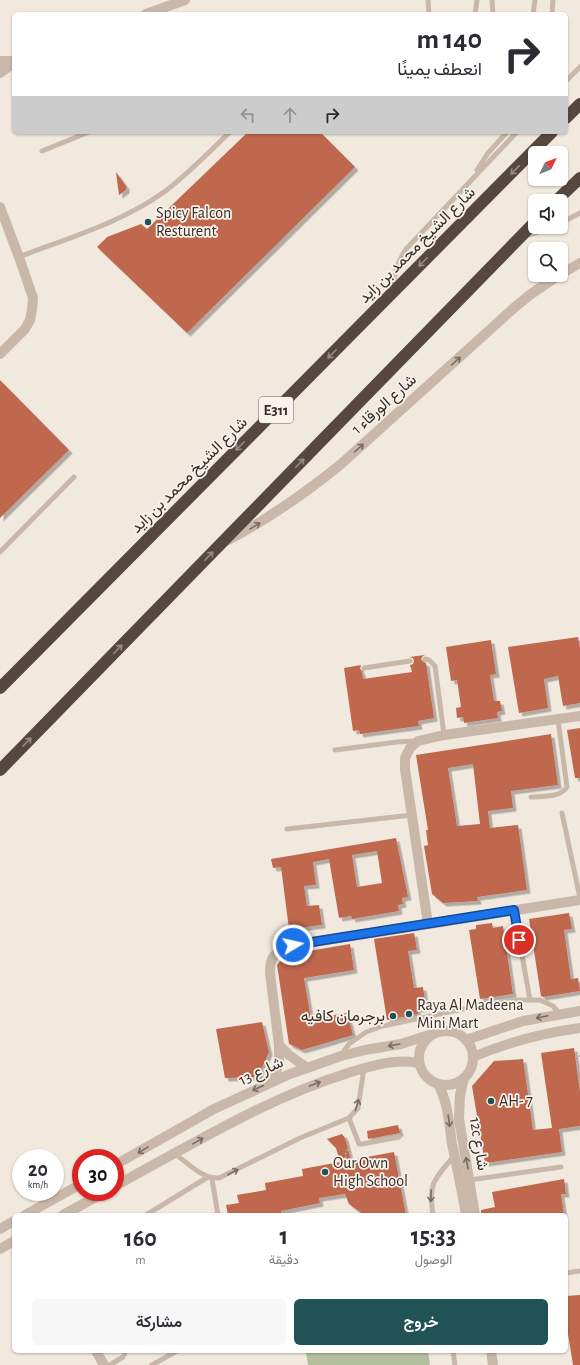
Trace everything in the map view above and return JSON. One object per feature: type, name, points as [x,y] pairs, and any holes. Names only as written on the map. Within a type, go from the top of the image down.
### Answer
[{"type":"highway","points":[[568,116],[580,104]]},
{"type":"highway","name":"شارع الشيخ محمد بن زايد","points":[[0,688],[550,134]]},
{"type":"highway","points":[[563,194],[580,178]]},
{"type":"highway","points":[[0,770],[528,229]]},
{"type":"street","points":[[152,12],[185,0]]},
{"type":"street","points":[[0,61],[12,62]]},
{"type":"street","points":[[0,73],[12,64]]},
{"type":"street","points":[[0,207],[33,298],[30,320],[25,329],[0,354]]},
{"type":"street","name":"شارع الورقاء 1","points":[[568,270],[580,263]]},
{"type":"street","name":"شارع الورقاء 1","points":[[221,544],[271,516],[318,483],[531,294],[548,282]]},
{"type":"street","points":[[428,924],[405,758],[410,748],[418,741],[444,735],[580,716]]},
{"type":"street","points":[[274,1081],[279,1045],[270,963],[274,954],[283,947],[580,899]]},
{"type":"street","points":[[466,1040],[523,1021],[580,1011]]},
{"type":"street","points":[[473,1057],[516,1040],[580,1028]]},
{"type":"street","points":[[450,1031],[462,1035],[466,1040],[472,1051],[473,1057],[471,1069],[464,1078],[452,1084],[438,1084],[428,1078],[419,1063],[421,1047],[427,1038],[438,1032],[450,1031]]},
{"type":"street","name":"شارع 13","points":[[124,1160],[214,1110],[306,1067],[365,1050],[401,1044],[432,1034]]},
{"type":"street","points":[[279,1045],[289,1055],[306,1067]]},
{"type":"street","name":"شارع 13","points":[[124,1181],[239,1118],[302,1089],[364,1068],[391,1062],[406,1061],[419,1063]]},
{"type":"street","name":"12c شارع","points":[[464,1078],[460,1095],[459,1111],[475,1213]]},
{"type":"street","name":"12c شارع","points":[[438,1084],[446,1106],[466,1213]]},
{"type":"street","points":[[29,1213],[72,1189]]},
{"type":"street","points":[[67,1213],[89,1201]]},
{"type":"street","points":[[0,1229],[12,1222]]},
{"type":"street","points":[[0,1249],[12,1243]]},
{"type":"street","points":[[97,1353],[104,1365]]},
{"type":"street","points":[[491,1353],[493,1365]]},
{"type":"lane","points":[[428,0],[429,12]]},
{"type":"lane","points":[[475,12],[477,0]]},
{"type":"lane","points":[[492,0],[493,12]]},
{"type":"lane","points":[[533,12],[534,0]]},
{"type":"lane","points":[[552,12],[553,0]]},
{"type":"lane","points":[[568,80],[580,67]]},
{"type":"lane","points":[[42,151],[85,134]]},
{"type":"lane","points":[[19,257],[110,222],[149,202],[179,180],[228,134]]},
{"type":"lane","points":[[474,176],[483,160],[505,134]]},
{"type":"lane","points":[[394,292],[393,282],[395,269],[407,248],[515,134]]},
{"type":"lane","points":[[568,219],[580,213]]},
{"type":"lane","points":[[519,238],[531,234]]},
{"type":"lane","points":[[0,552],[74,477]]},
{"type":"lane","points":[[425,659],[432,662],[434,666],[444,735]]},
{"type":"lane","points":[[364,668],[410,661]]},
{"type":"lane","points":[[531,797],[559,794],[564,791],[566,787],[558,720]]},
{"type":"lane","points":[[335,750],[397,742],[418,741]]},
{"type":"lane","points":[[562,814],[580,899]]},
{"type":"lane","points":[[287,829],[412,815]]},
{"type":"lane","points":[[514,910],[530,1000]]},
{"type":"lane","points":[[341,1056],[354,1039],[366,1032],[383,1026],[471,1007],[515,1000],[530,1000],[547,1002],[560,1014]]},
{"type":"lane","points":[[149,1213],[210,1178],[219,1178],[300,1138],[349,1118],[358,1108],[364,1068]]},
{"type":"lane","points":[[349,1118],[359,1144],[399,1137]]},
{"type":"lane","points":[[175,1154],[193,1168],[210,1178],[218,1213]]},
{"type":"lane","points":[[433,1213],[430,1197],[432,1188],[440,1173],[454,1156]]},
{"type":"lane","points":[[470,1180],[561,1167]]},
{"type":"lane","points":[[568,1274],[580,1271]]},
{"type":"lane","points":[[110,1365],[124,1357],[125,1353]]},
{"type":"lane","points":[[152,1365],[173,1353]]},
{"type":"lane","points":[[453,1353],[455,1365]]},
{"type":"path","points":[[346,1138],[349,1147],[345,1155],[347,1167]]},
{"type":"green space","points":[[306,1353],[428,1353],[430,1365],[308,1365]]},
{"type":"building","points":[[246,134],[322,134],[355,167],[187,333],[97,247],[107,237],[141,224],[147,229]]},
{"type":"building","points":[[116,172],[126,186],[126,190],[119,195]]},
{"type":"building","points":[[0,380],[69,450],[0,518]]},
{"type":"building","points":[[578,637],[580,648],[580,703],[563,706],[558,676],[544,679],[548,708],[519,713],[508,647]]},
{"type":"building","points":[[491,640],[496,674],[490,675],[494,701],[500,701],[502,711],[497,712],[498,718],[464,723],[463,717],[457,718],[456,708],[461,707],[457,680],[451,681],[446,647]]},
{"type":"building","points":[[425,655],[421,660],[426,663],[434,718],[418,721],[419,726],[360,734],[359,730],[353,731],[344,668],[361,665],[360,669],[363,679],[412,672],[410,665],[413,664],[414,661],[413,658],[409,657]]},
{"type":"building","points":[[580,728],[580,778],[575,778],[567,730]]},
{"type":"building","points":[[551,734],[558,785],[511,791],[513,808],[488,811],[490,828],[518,825],[527,890],[477,897],[478,901],[443,903],[432,894],[424,846],[428,845],[426,830],[428,830],[416,755]],"holes":[[[473,764],[480,824],[457,826],[448,768]]]},
{"type":"building","points":[[396,838],[408,897],[402,898],[403,904],[398,905],[399,911],[352,919],[351,916],[339,918],[329,859],[313,862],[316,885],[304,886],[307,906],[319,905],[322,925],[289,929],[281,867],[273,868],[271,859]],"holes":[[[377,851],[382,883],[357,887],[352,855]]]},
{"type":"building","points":[[569,913],[572,929],[564,930],[571,979],[578,978],[580,991],[543,997],[541,996],[529,919]]},
{"type":"building","points":[[492,923],[493,928],[503,926],[513,994],[480,999],[469,930],[476,929],[476,925]]},
{"type":"building","points":[[414,933],[417,950],[408,951],[414,988],[423,987],[426,1008],[417,1009],[418,1014],[387,1020],[374,939]]},
{"type":"building","points":[[350,944],[354,970],[304,978],[311,1019],[347,1013],[353,1035],[302,1050],[289,1044],[277,965],[285,955]]},
{"type":"building","points":[[262,1022],[269,1052],[258,1077],[225,1078],[216,1029]]},
{"type":"building","points":[[574,1048],[580,1092],[580,1126],[559,1129],[562,1152],[485,1163],[472,1086],[494,1061],[523,1059],[533,1130],[552,1128],[541,1053]]},
{"type":"building","points":[[398,1125],[400,1133],[368,1139],[367,1131]]},
{"type":"building","points":[[342,1134],[345,1138],[351,1160],[394,1152],[406,1213],[361,1213],[349,1204],[345,1194],[319,1198],[320,1203],[281,1211],[282,1213],[228,1213],[226,1205],[239,1203],[237,1195],[266,1190],[265,1183],[303,1176],[302,1169],[340,1162],[336,1148],[327,1139]]},
{"type":"building","points":[[564,1179],[566,1194],[561,1194],[564,1213],[481,1213],[481,1210],[495,1207],[492,1192]]},
{"type":"building","points":[[580,1295],[580,1365],[573,1365],[568,1334],[568,1296]]},
{"type":"place","name":"Spicy Falcon Resturent","points":[[148,222]]},
{"type":"place","name":"Raya Al Madeena Mini Mart","points":[[409,1014]]},
{"type":"place","name":"برجرمان كافيه","points":[[393,1016]]},
{"type":"place","name":"AH- 7","points":[[491,1101]]},
{"type":"place","name":"Our Own High School","points":[[325,1172]]},
{"type":"route","points":[[293,945],[514,910],[519,940]]}]
